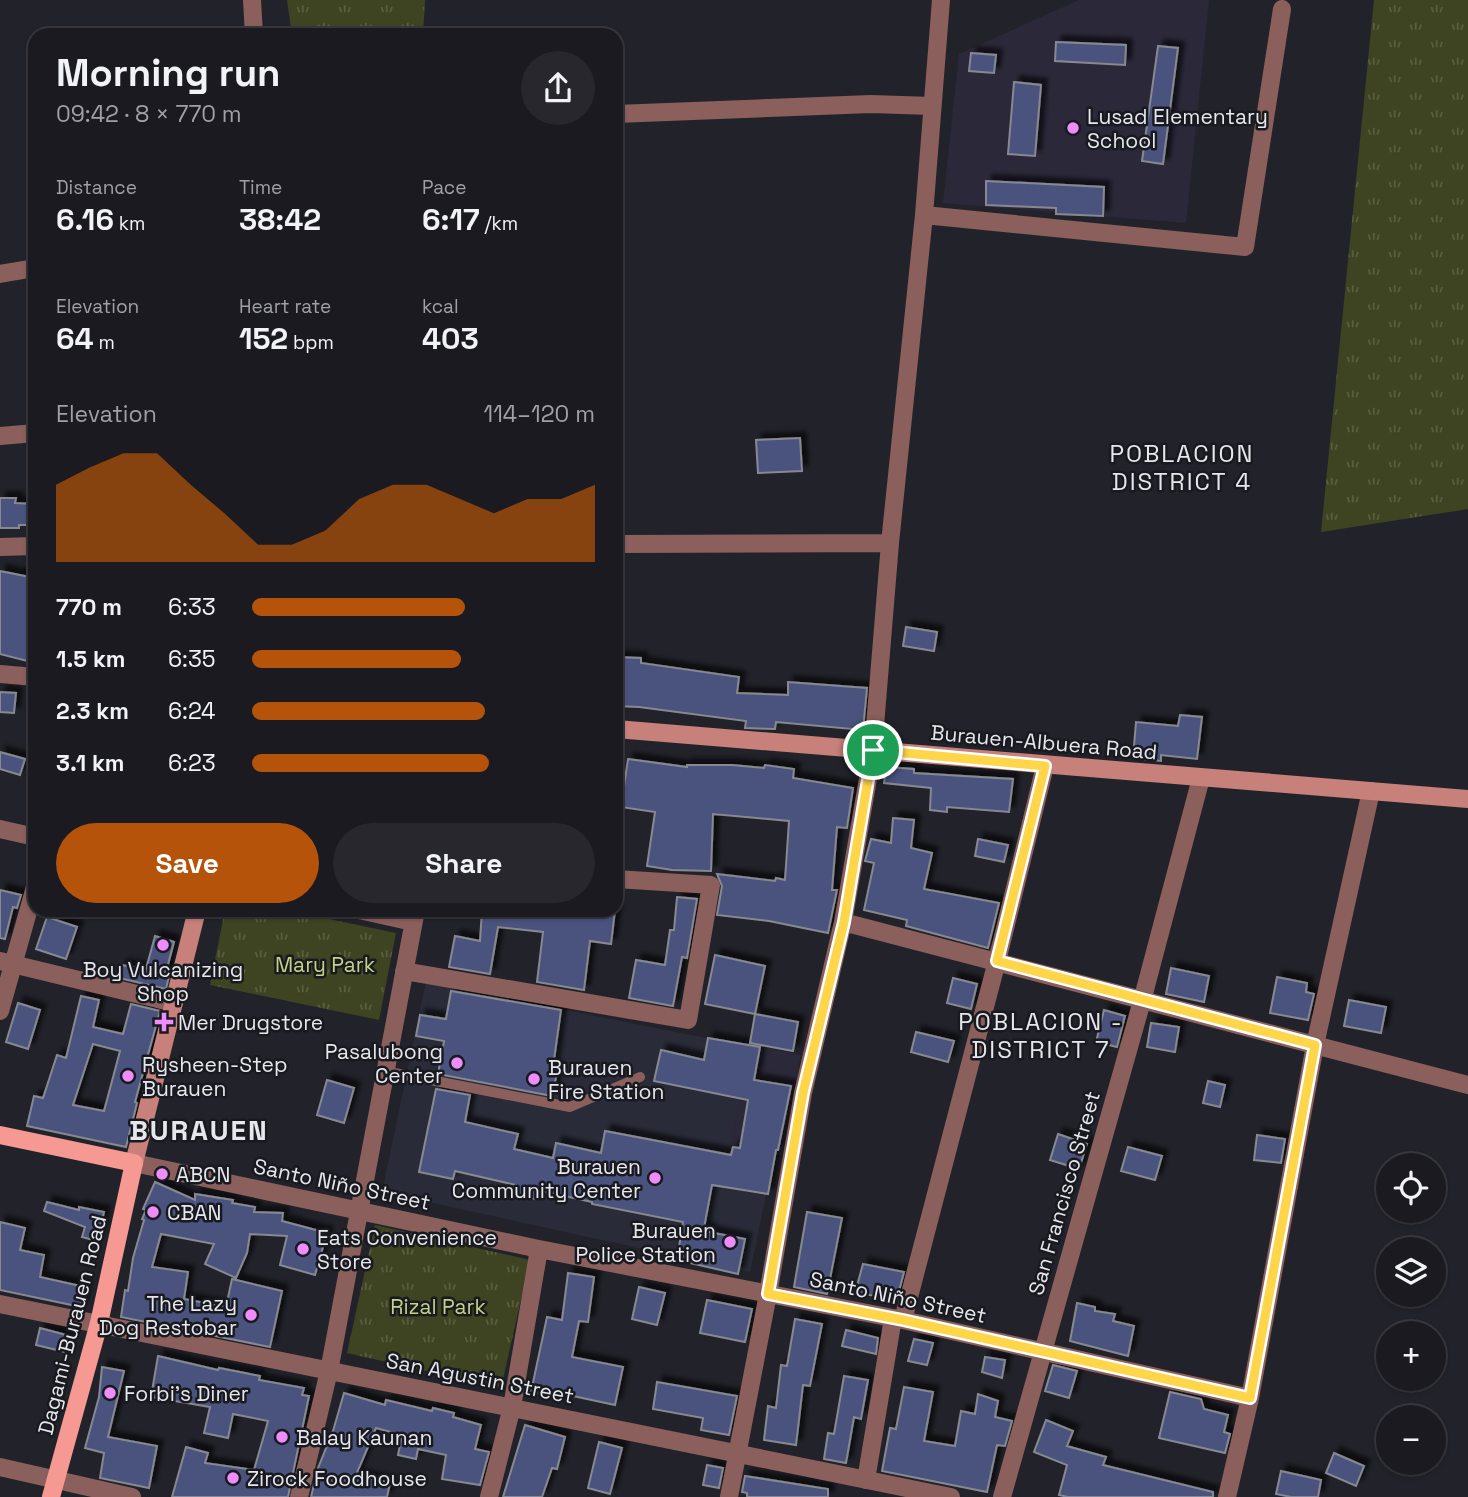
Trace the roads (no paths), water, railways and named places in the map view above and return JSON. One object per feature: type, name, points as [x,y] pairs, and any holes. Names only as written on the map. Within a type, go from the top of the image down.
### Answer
[{"type":"main road","name":"Santo Niño Street","points":[[0,1135],[134,1163]]},
{"type":"main road","name":"Dagami-Burauen Road","points":[[53,1488],[99,1323],[134,1163]]},
{"type":"street","points":[[252,0],[254,28]]},
{"type":"street","points":[[729,1497],[803,1093],[844,922],[873,750],[890,543],[924,215],[941,0]]},
{"type":"street","points":[[924,215],[1245,247],[1282,9]]},
{"type":"street","points":[[623,114],[871,104],[932,106]]},
{"type":"street","points":[[0,274],[28,269]]},
{"type":"street","points":[[0,436],[28,434]]},
{"type":"street","points":[[623,544],[890,543]]},
{"type":"street","points":[[0,547],[28,546]]},
{"type":"street","points":[[0,674],[28,676]]},
{"type":"street","name":"Burauen-Albuera Road","points":[[623,730],[1468,799]]},
{"type":"street","points":[[866,1480],[898,1319],[997,961],[1045,766]]},
{"type":"street","name":"San Francisco Street","points":[[1002,1497],[1142,1001],[1200,778]]},
{"type":"street","points":[[1227,1497],[1250,1398],[1315,1045],[1371,791]]},
{"type":"street","points":[[0,829],[28,835]]},
{"type":"street","points":[[404,971],[688,1020],[711,885],[623,879]]},
{"type":"street","points":[[0,1011],[7,963],[28,906]]},
{"type":"street","points":[[134,1163],[195,917]]},
{"type":"street","points":[[299,1497],[329,1371],[415,917]]},
{"type":"street","points":[[844,922],[1468,1084]]},
{"type":"street","points":[[7,963],[174,1003]]},
{"type":"street","name":"Santo Niño Street","points":[[134,1163],[539,1249],[898,1319],[1250,1398]]},
{"type":"street","points":[[489,1497],[512,1407],[539,1249]]},
{"type":"street","name":"San Agustin Street","points":[[0,1304],[951,1497]]},
{"type":"street","points":[[0,1467],[53,1488],[132,1497]]},
{"type":"lane","points":[[384,1071],[570,1107],[640,1077]]},
{"type":"place","name":"Lusad Elementary School","points":[[1073,128]]},
{"type":"place","name":"Boy Vulcanizing Shop","points":[[163,945]]},
{"type":"place","name":"Mer Drugstore","points":[[164,1022]]},
{"type":"place","name":"Pasalubong Center","points":[[457,1063]]},
{"type":"place","name":"Rysheen-Step Burauen","points":[[128,1076]]},
{"type":"place","name":"Burauen Fire Station","points":[[534,1079]]},
{"type":"place","name":"ABCN","points":[[162,1174]]},
{"type":"place","name":"Burauen Community Center","points":[[655,1178]]},
{"type":"place","name":"CBAN","points":[[153,1212]]},
{"type":"place","name":"Burauen Police Station","points":[[730,1242]]},
{"type":"place","name":"Eats Convenience Store","points":[[303,1249]]},
{"type":"place","name":"The Lazy Dog Restobar","points":[[251,1315]]},
{"type":"place","name":"Forbi's Diner","points":[[110,1393]]},
{"type":"place","name":"Balay Kaunan","points":[[282,1437]]},
{"type":"place","name":"Zirock Foodhouse","points":[[233,1478]]},
{"type":"district","name":"POBLACION DISTRICT 4","points":[[1182,467]]},
{"type":"district","name":"POBLACION - DISTRICT 7","points":[[1041,1035]]},
{"type":"district","name":"BURAUEN","points":[[199,1130]]},
{"type":"park label","name":"Mary Park","points":[[325,964]]},
{"type":"park label","name":"Rizal Park","points":[[438,1306]]}]
